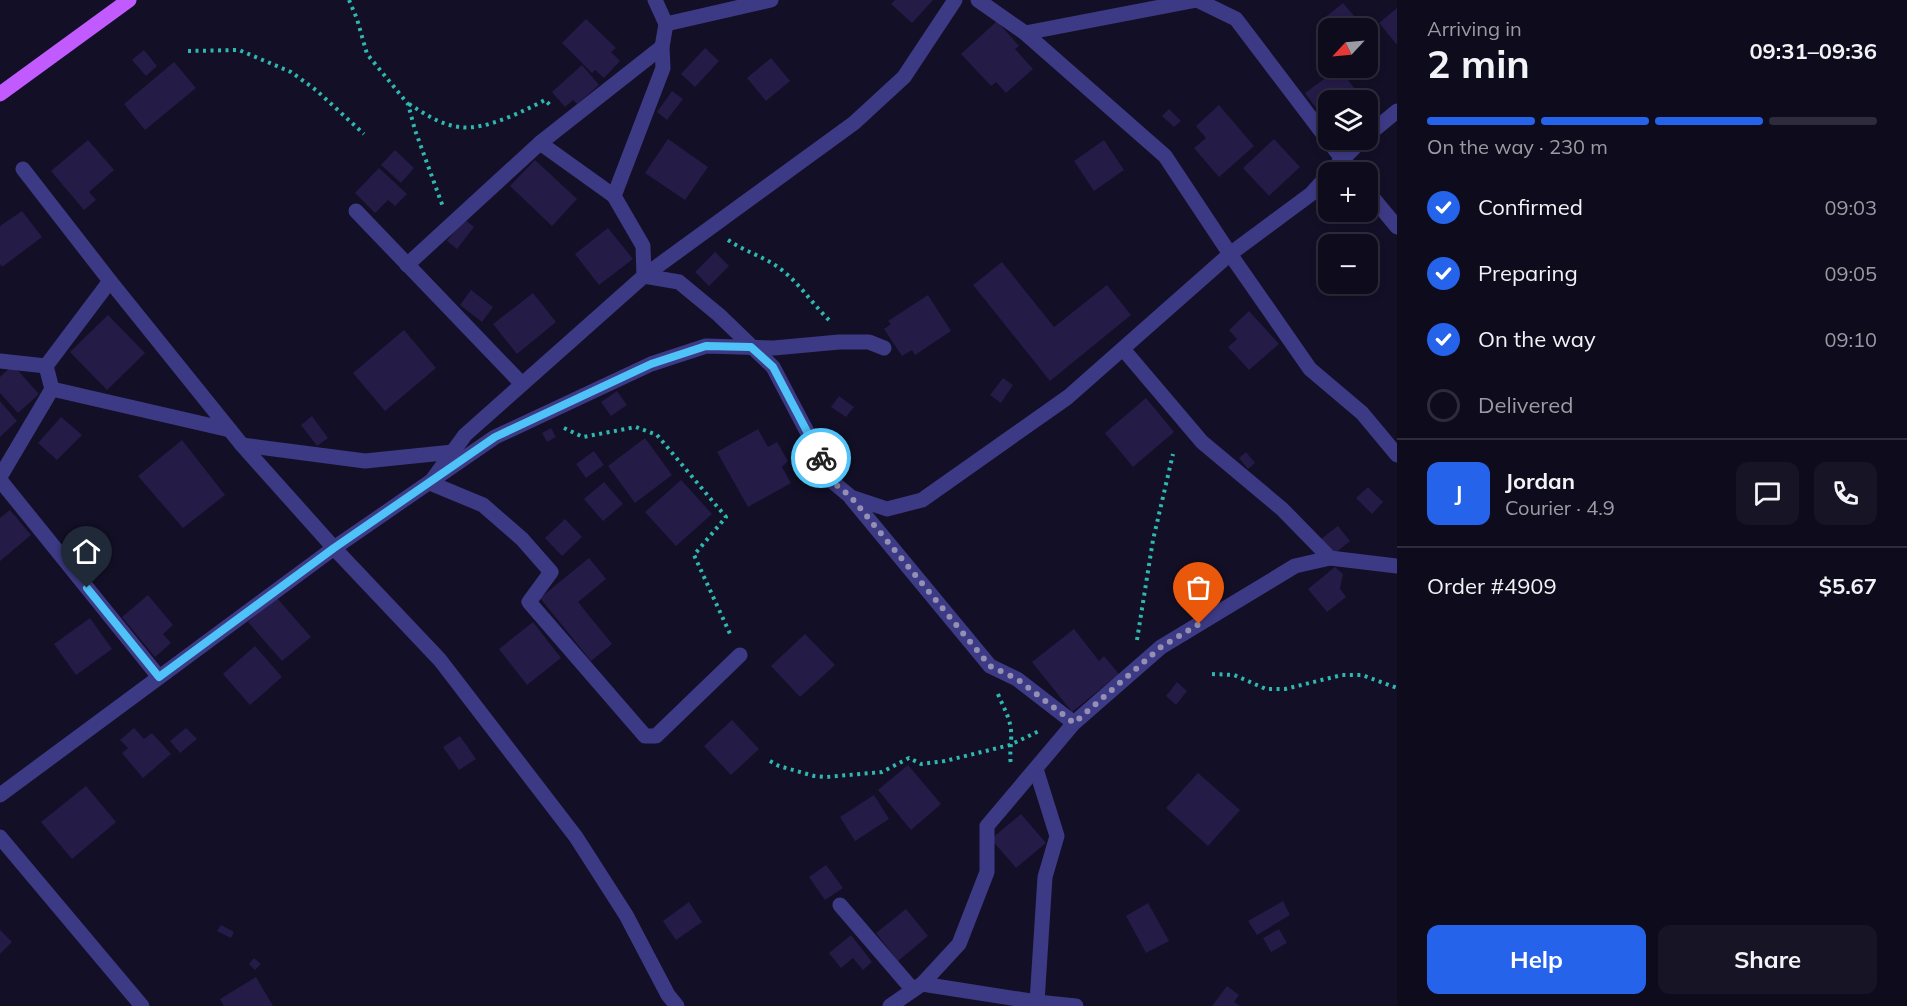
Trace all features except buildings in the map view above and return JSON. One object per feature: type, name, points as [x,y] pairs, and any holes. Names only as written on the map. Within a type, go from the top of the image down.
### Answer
[{"type":"main road","points":[[0,94],[129,0]]},
{"type":"street","points":[[614,196],[663,68],[662,47],[666,24],[655,0]]},
{"type":"street","points":[[666,24],[771,0]]},
{"type":"street","points":[[430,483],[465,435],[644,276],[854,123],[904,77],[955,0]]},
{"type":"street","points":[[978,0],[1025,33],[1165,156],[1230,255],[1310,369],[1362,413],[1397,455]]},
{"type":"street","points":[[1025,33],[1197,0],[1236,19],[1341,160],[1352,150]]},
{"type":"street","points":[[407,265],[449,224],[540,143],[662,47]]},
{"type":"street","points":[[1378,127],[1397,111]]},
{"type":"street","points":[[540,143],[614,196],[643,246],[644,276]]},
{"type":"street","points":[[23,168],[110,281],[242,445],[334,548],[440,660],[576,837],[626,915],[668,994],[677,1006]]},
{"type":"street","points":[[851,497],[887,509],[922,500],[1068,397],[1230,255],[1318,186]]},
{"type":"street","points":[[1378,204],[1397,227]]},
{"type":"street","points":[[356,211],[522,384]]},
{"type":"street","points":[[644,276],[679,282],[719,315],[773,367],[834,483],[851,497],[990,666],[1017,679],[1070,720]]},
{"type":"street","points":[[46,366],[110,281]]},
{"type":"street","points":[[0,795],[334,548],[495,437],[651,364],[706,346],[801,347],[869,342],[884,348]]},
{"type":"street","points":[[1123,349],[1202,442],[1282,509],[1330,558]]},
{"type":"street","points":[[0,361],[46,366]]},
{"type":"street","points":[[46,366],[52,389],[0,479],[159,677]]},
{"type":"street","points":[[52,389],[230,430]]},
{"type":"street","points":[[242,445],[365,461],[453,452]]},
{"type":"street","points":[[430,483],[483,505],[522,538],[551,572],[529,602],[645,736],[656,736],[740,655]]},
{"type":"street","points":[[890,1006],[917,987],[959,944],[987,872],[987,826],[1036,769],[1070,720],[1131,674],[1161,647],[1295,566],[1330,558],[1397,566]]},
{"type":"street","points":[[1036,769],[1057,836],[1045,877],[1036,1004]]},
{"type":"street","points":[[0,837],[141,1006]]},
{"type":"street","points":[[840,905],[917,987],[1036,1004],[1076,1006]]},
{"type":"path","points":[[349,0],[367,54],[408,104],[435,120],[462,128],[488,124],[520,113],[545,100],[567,122]]},
{"type":"path","points":[[188,51],[239,50],[291,72],[324,97],[364,134]]},
{"type":"path","points":[[408,104],[449,224]]},
{"type":"path","points":[[717,223],[721,235],[740,249],[771,263],[796,282],[850,342]]},
{"type":"path","points":[[539,417],[583,437],[636,427],[657,435],[726,517],[694,555],[740,655]]},
{"type":"path","points":[[1131,674],[1153,540],[1173,454]]},
{"type":"path","points":[[990,666],[999,696],[1009,716],[1011,733],[1009,755],[1012,770],[1020,787]]},
{"type":"path","points":[[1212,674],[1234,675],[1266,689],[1285,689],[1342,675],[1362,675],[1397,688]]},
{"type":"path","points":[[770,761],[779,766],[814,776],[846,776],[882,772],[909,758],[921,764],[1010,745],[1070,720]]},
{"type":"way so far","points":[[821,458],[834,483],[851,497],[990,666],[1017,679],[1074,723],[1161,647],[1199,624]]},
{"type":"route","points":[[87,588],[159,677],[334,548],[495,437],[651,364],[706,346],[751,347],[773,367],[821,458]]}]
